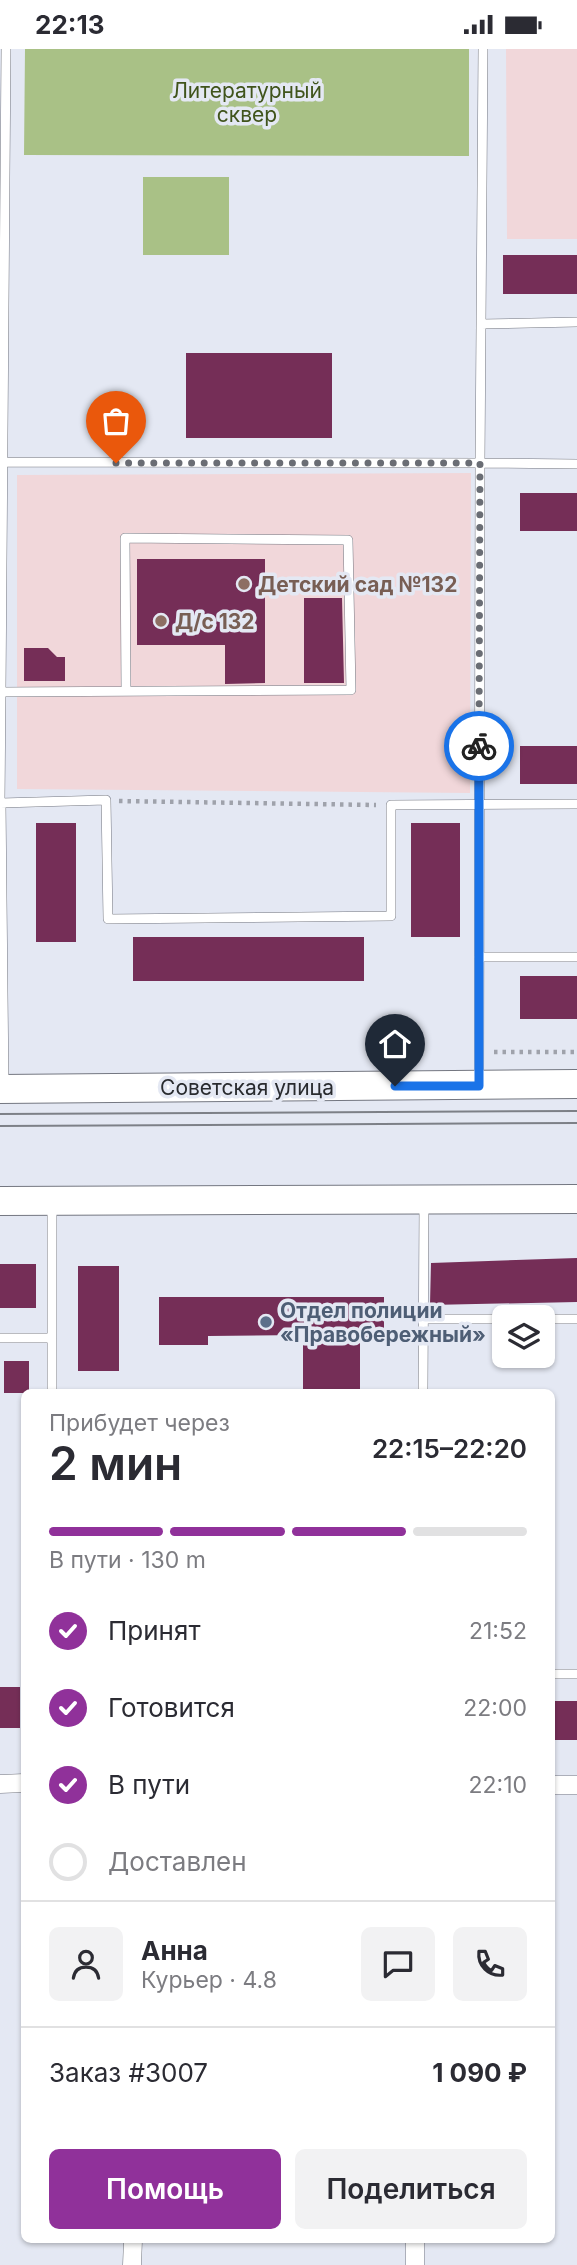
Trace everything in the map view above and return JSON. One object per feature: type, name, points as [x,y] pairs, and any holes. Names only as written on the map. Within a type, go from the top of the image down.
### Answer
[{"type":"main road","name":"Советская улица","points":[[2,1089],[577,1084]]},
{"type":"main road","points":[[0,1201],[577,1199]]},
{"type":"street","points":[[0,1784],[21,1783]]},
{"type":"street","points":[[555,1785],[577,1785]]},
{"type":"street","points":[[132,2265],[133,2243]]},
{"type":"street","points":[[415,2243],[415,2265]]},
{"type":"lane","points":[[2,1089],[1,462],[3,78],[6,49]]},
{"type":"lane","points":[[479,1086],[483,49]]},
{"type":"lane","points":[[481,324],[577,322]]},
{"type":"lane","points":[[1,462],[577,464]]},
{"type":"lane","points":[[1,692],[351,690],[348,540],[125,538],[126,691]]},
{"type":"lane","points":[[1,803],[106,800],[108,919],[391,916],[391,805],[577,804]]},
{"type":"lane","points":[[479,957],[577,957]]},
{"type":"lane","points":[[52,1201],[52,1389]]},
{"type":"lane","points":[[423,1389],[424,1201]]},
{"type":"lane","points":[[423,1319],[492,1319]]},
{"type":"lane","points":[[555,1319],[577,1319]]},
{"type":"lane","points":[[0,1338],[52,1338]]},
{"type":"lane","points":[[555,1674],[577,1674]]},
{"type":"path","points":[[106,800],[391,805]]},
{"type":"path","points":[[479,1052],[577,1052]]},
{"type":"shaded area","points":[[506,49],[577,49],[577,239],[507,239]]},
{"type":"shaded area","name":"Детский сад №132","points":[[471,473],[470,793],[17,789],[17,475]]},
{"type":"green space","name":"Литературный сквер","points":[[25,49],[469,49],[469,156],[24,155]]},
{"type":"green space","points":[[143,177],[229,177],[229,255],[143,255]]},
{"type":"building","points":[[503,255],[577,255],[577,294],[503,294]]},
{"type":"building","points":[[186,353],[332,353],[332,438],[186,438]]},
{"type":"building","points":[[520,493],[577,493],[577,531],[520,531]]},
{"type":"building","name":"Д/с 132","points":[[137,559],[265,559],[265,683],[225,684],[225,645],[137,645]]},
{"type":"building","points":[[304,598],[342,598],[344,683],[304,683]]},
{"type":"building","points":[[24,648],[48,648],[57,657],[65,657],[65,681],[24,681]]},
{"type":"building","points":[[520,746],[577,746],[577,784],[520,784]]},
{"type":"building","points":[[36,823],[76,823],[76,942],[36,942]]},
{"type":"building","points":[[411,823],[460,823],[460,937],[411,937]]},
{"type":"building","points":[[133,937],[364,937],[364,981],[133,981]]},
{"type":"building","points":[[520,976],[577,976],[577,1019],[520,1019]]},
{"type":"building","points":[[577,1258],[577,1302],[430,1305],[431,1263]]},
{"type":"building","points":[[0,1264],[36,1264],[36,1308],[0,1308]]},
{"type":"building","points":[[78,1266],[119,1266],[119,1371],[78,1371]]},
{"type":"building","points":[[159,1297],[384,1297],[384,1341],[360,1341],[360,1389],[303,1389],[303,1335],[208,1336],[208,1345],[159,1345]]},
{"type":"building","points":[[4,1361],[29,1361],[29,1389],[21,1389],[21,1393],[4,1393]]},
{"type":"building","points":[[0,1687],[20,1687],[20,1728],[0,1728]]},
{"type":"building","points":[[555,1701],[577,1701],[577,1740],[555,1740]]},
{"type":"tram line","points":[[0,1114],[577,1111]]},
{"type":"tram line","points":[[0,1126],[577,1123]]},
{"type":"way so far","points":[[116,463],[480,463],[479,746]]},
{"type":"place","name":"Детский сад №132","points":[[244,584]]},
{"type":"place","name":"Д/с 132","points":[[161,621]]},
{"type":"place","name":"Отдел полиции «Правобережный»","points":[[266,1322]]},
{"type":"route","points":[[395,1086],[479,1086],[479,746]]}]
